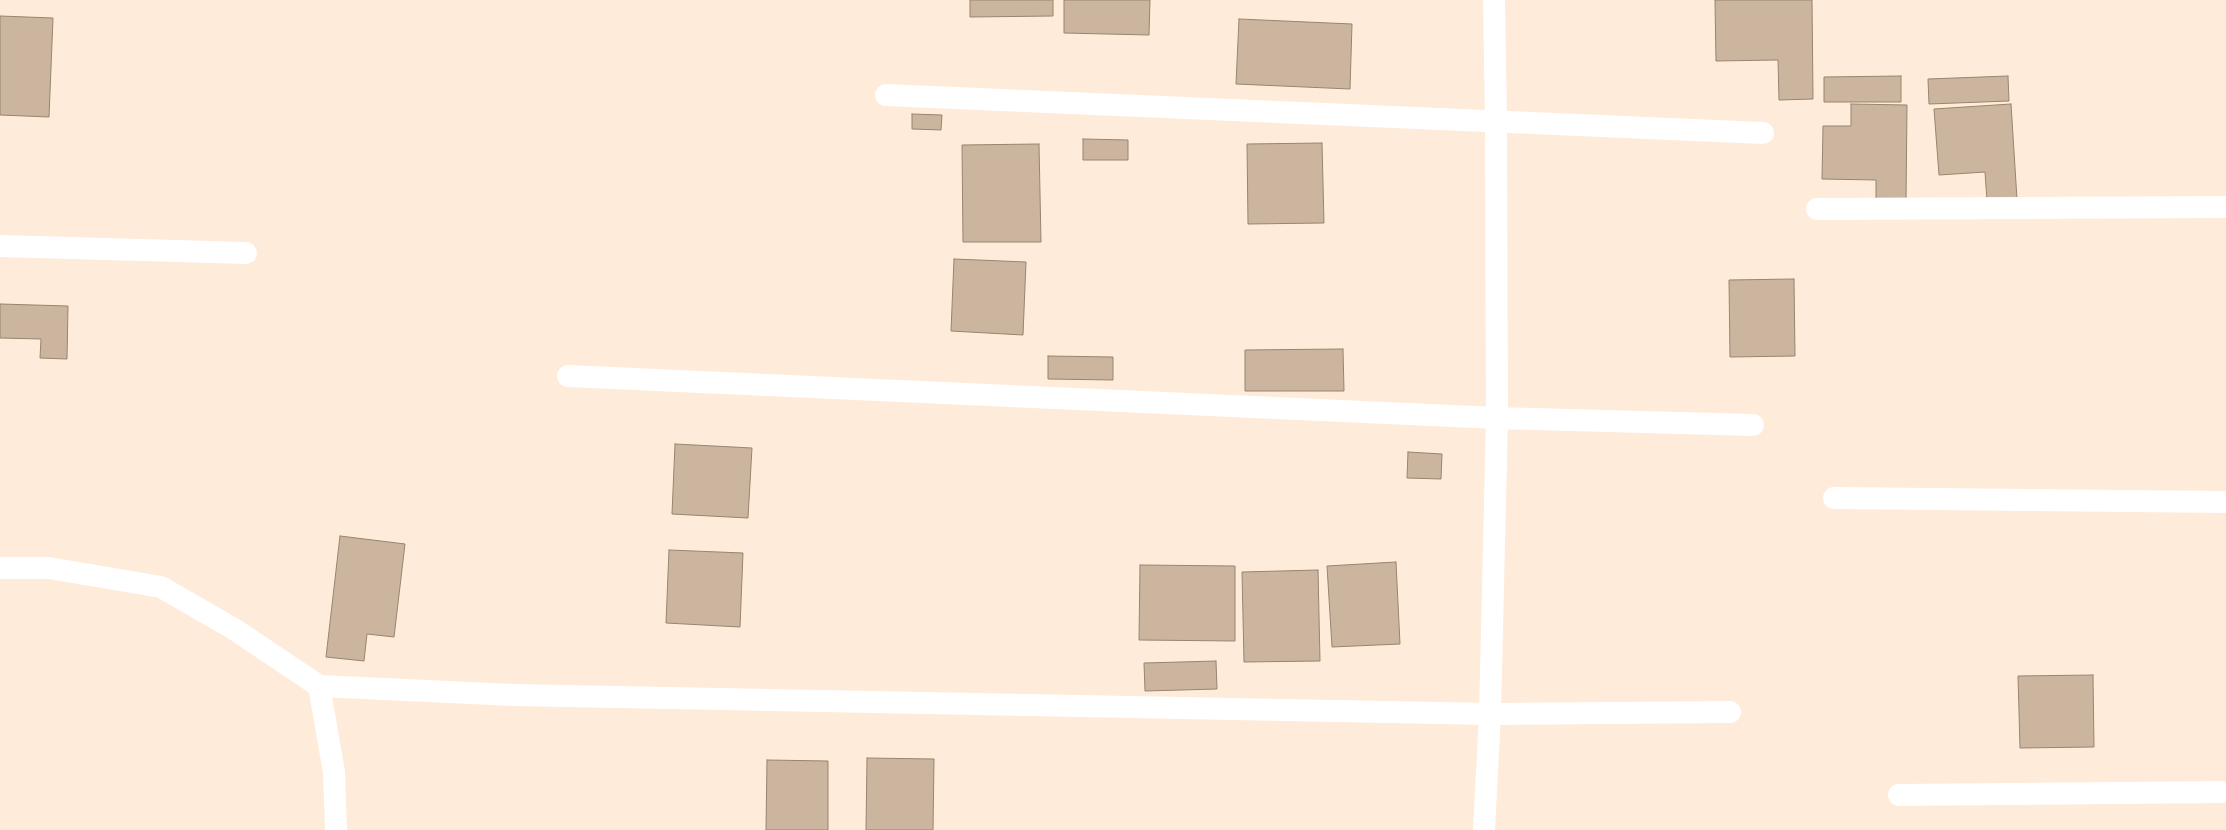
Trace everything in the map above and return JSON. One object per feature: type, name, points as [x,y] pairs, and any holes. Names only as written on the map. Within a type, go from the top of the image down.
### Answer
[{"type":"street","points":[[1484,830],[1490,714],[1497,418],[1494,0]]},
{"type":"street","points":[[886,95],[1763,133]]},
{"type":"street","points":[[1817,209],[2226,207]]},
{"type":"street","points":[[0,246],[246,253]]},
{"type":"street","points":[[568,376],[1497,418],[1753,425]]},
{"type":"street","points":[[1834,498],[2226,502]]},
{"type":"street","points":[[0,568],[49,568],[161,587],[234,630],[319,686],[514,695],[1490,714],[1730,712]]},
{"type":"street","points":[[319,686],[334,772],[336,830]]},
{"type":"street","points":[[1899,795],[2226,792]]},
{"type":"building","points":[[970,0],[1053,0],[1053,16],[970,17]]},
{"type":"building","points":[[1064,0],[1150,0],[1149,35],[1064,33]]},
{"type":"building","points":[[1715,0],[1812,0],[1813,99],[1779,100],[1778,60],[1716,61]]},
{"type":"building","points":[[0,16],[53,18],[49,117],[0,115]]},
{"type":"building","points":[[1239,19],[1352,24],[1350,89],[1236,84]]},
{"type":"building","points":[[1901,76],[1901,102],[1824,102],[1824,77]]},
{"type":"building","points":[[2008,76],[2009,101],[1929,104],[1928,79]]},
{"type":"building","points":[[1851,104],[1907,105],[1906,202],[1876,202],[1876,180],[1822,179],[1823,126],[1851,126]]},
{"type":"building","points":[[2011,104],[2017,199],[1987,201],[1985,172],[1939,175],[1934,109]]},
{"type":"building","points":[[912,114],[942,115],[941,130],[912,129]]},
{"type":"building","points":[[1083,139],[1128,140],[1128,160],[1083,160]]},
{"type":"building","points":[[1322,143],[1324,223],[1248,224],[1247,144]]},
{"type":"building","points":[[1039,144],[1041,242],[963,242],[962,145]]},
{"type":"building","points":[[954,259],[1026,262],[1023,335],[951,331]]},
{"type":"building","points":[[1794,279],[1795,356],[1730,357],[1729,280]]},
{"type":"building","points":[[0,304],[68,306],[67,359],[40,358],[41,339],[0,338]]},
{"type":"building","points":[[1343,349],[1344,391],[1245,391],[1245,350]]},
{"type":"building","points":[[1048,356],[1113,357],[1113,380],[1048,379]]},
{"type":"building","points":[[675,444],[752,448],[748,518],[672,514]]},
{"type":"building","points":[[1408,452],[1442,454],[1441,479],[1407,478]]},
{"type":"building","points":[[340,536],[405,544],[394,637],[367,634],[364,661],[326,657]]},
{"type":"building","points":[[669,550],[743,553],[740,627],[666,623]]},
{"type":"building","points":[[1396,562],[1400,644],[1332,647],[1327,566]]},
{"type":"building","points":[[1140,565],[1235,566],[1235,641],[1139,640]]},
{"type":"building","points":[[1318,570],[1320,661],[1244,662],[1242,572]]},
{"type":"building","points":[[1216,661],[1217,689],[1145,691],[1144,663]]},
{"type":"building","points":[[2093,675],[2094,747],[2020,748],[2018,676]]},
{"type":"building","points":[[867,758],[934,759],[933,830],[866,830]]},
{"type":"building","points":[[767,760],[828,761],[828,830],[766,830]]}]
